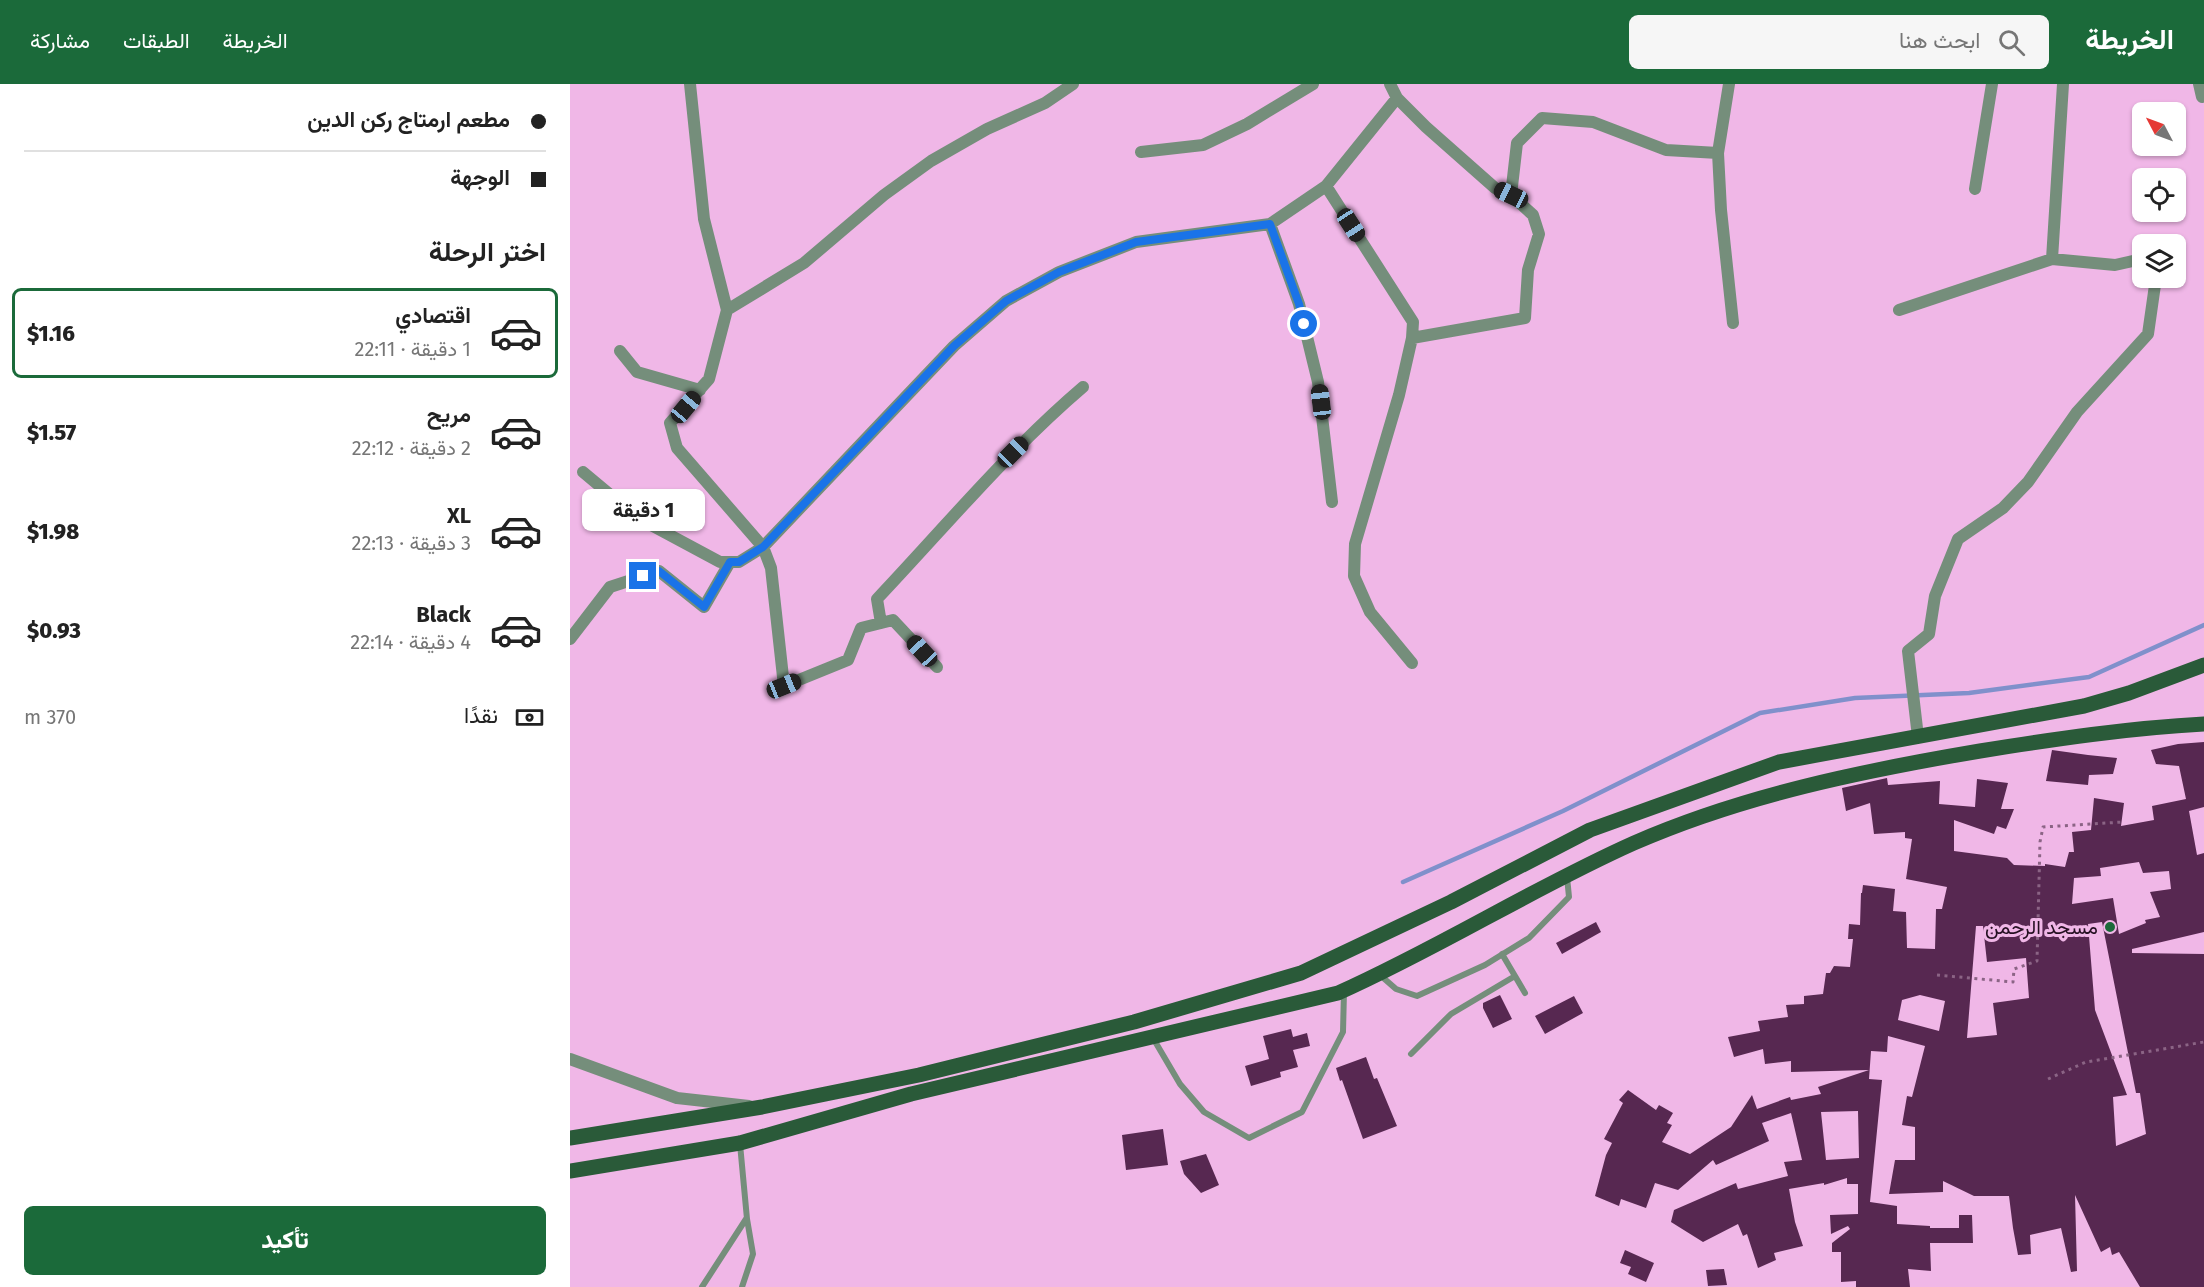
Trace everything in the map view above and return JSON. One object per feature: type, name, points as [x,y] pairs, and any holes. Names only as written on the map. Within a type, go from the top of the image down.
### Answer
[{"type":"main road","points":[[570,1138],[762,1107],[919,1075],[1134,1022],[1301,974],[1451,902],[1590,830],[1779,762],[2084,706],[2138,690],[2204,665]]},
{"type":"main road","points":[[570,1171],[740,1143],[911,1094],[1344,991],[1634,843],[1761,797],[1914,762],[2093,733],[2204,724]]},
{"type":"street","points":[[690,84],[704,219],[727,310],[709,380],[670,423],[677,448],[763,547],[771,568],[784,686],[848,660],[861,628],[892,620],[937,667]]},
{"type":"street","points":[[727,310],[804,263],[884,195],[931,161],[987,129],[1045,103],[1073,84]]},
{"type":"street","points":[[1141,152],[1203,145],[1247,124],[1313,84]]},
{"type":"street","points":[[1390,84],[1397,98],[1426,127],[1495,188],[1511,195],[1533,215],[1539,234],[1528,270],[1525,318],[1412,338]]},
{"type":"street","points":[[1729,84],[1718,153],[1721,210],[1733,323]]},
{"type":"street","points":[[1975,189],[1992,84]]},
{"type":"street","points":[[2052,259],[2063,84]]},
{"type":"street","points":[[2199,84],[2202,97]]},
{"type":"street","points":[[583,472],[638,518],[720,562],[739,562],[763,547],[954,346],[1006,301],[1059,272],[1136,242],[1270,224],[1326,186],[1397,98]]},
{"type":"street","points":[[1511,195],[1517,143],[1542,118],[1593,122],[1666,150],[1718,153]]},
{"type":"street","points":[[1326,186],[1413,322],[1412,338],[1393,417],[1355,544],[1354,576],[1370,612],[1412,663]]},
{"type":"street","points":[[1270,224],[1299,304],[1318,382],[1332,502]]},
{"type":"street","points":[[1899,310],[2052,259],[2115,265],[2132,261]]},
{"type":"street","points":[[1918,737],[1908,651],[1929,634],[1935,596],[1958,539],[2003,508],[2028,482],[2077,412],[2148,334],[2155,288]]},
{"type":"street","points":[[620,351],[637,372],[700,390]]},
{"type":"street","points":[[881,623],[876,598],[926,548],[984,481],[1083,387]]},
{"type":"street","points":[[570,639],[610,587],[659,571],[704,607],[730,562]]},
{"type":"street","points":[[570,1059],[676,1098],[762,1107]]},
{"type":"lane","points":[[1380,974],[1396,989],[1417,996],[1485,965],[1529,938],[1569,897],[1567,876]]},
{"type":"lane","points":[[1502,954],[1525,993]]},
{"type":"lane","points":[[1412,1054],[1451,1014],[1515,976]]},
{"type":"lane","points":[[1153,1037],[1180,1084],[1204,1112],[1249,1138],[1302,1113],[1343,1032],[1344,991]]},
{"type":"lane","points":[[740,1143],[753,1254],[742,1287]]},
{"type":"lane","points":[[702,1287],[747,1218]]},
{"type":"path","points":[[1937,975],[2013,982],[2014,969],[2037,961],[2040,842],[2043,827],[2123,822]]},
{"type":"path","points":[[2048,1079],[2086,1062],[2204,1042]]},
{"type":"building","points":[[2204,742],[2204,807],[2189,811],[2197,855],[2204,853],[2204,932],[2132,949],[2132,953],[2204,954],[2204,1287],[2140,1287],[2119,1252],[2112,1255],[2110,1247],[2101,1252],[2075,1195],[2077,1271],[2071,1272],[2061,1228],[2030,1235],[2031,1254],[2018,1255],[2009,1196],[1974,1196],[1943,1181],[1943,1192],[1889,1194],[1895,1160],[1915,1160],[1915,1127],[1902,1125],[1907,1096],[1912,1097],[1925,1046],[1888,1036],[1887,1052],[1871,1051],[1869,1079],[1882,1080],[1870,1202],[1897,1206],[1897,1224],[1930,1226],[1930,1228],[1959,1228],[1959,1215],[1972,1215],[1973,1243],[1930,1243],[1931,1271],[1908,1269],[1910,1287],[1856,1287],[1856,1281],[1841,1282],[1841,1252],[1832,1252],[1832,1243],[1850,1229],[1848,1226],[1831,1234],[1830,1215],[1858,1214],[1858,1184],[1847,1184],[1847,1178],[1824,1185],[1824,1183],[1789,1189],[1795,1222],[1803,1246],[1774,1253],[1776,1260],[1758,1268],[1747,1234],[1743,1236],[1738,1224],[1703,1242],[1671,1222],[1674,1210],[1736,1183],[1738,1189],[1788,1176],[1784,1162],[1802,1160],[1791,1113],[1762,1123],[1769,1141],[1716,1165],[1713,1160],[1678,1190],[1655,1183],[1646,1208],[1621,1199],[1619,1206],[1595,1196],[1606,1155],[1612,1143],[1604,1139],[1623,1103],[1619,1100],[1628,1090],[1656,1110],[1659,1105],[1673,1113],[1667,1123],[1672,1125],[1662,1142],[1690,1154],[1731,1127],[1752,1095],[1757,1109],[1790,1097],[1791,1100],[1821,1094],[1818,1087],[1869,1070],[1791,1072],[1791,1061],[1765,1064],[1763,1049],[1734,1057],[1728,1037],[1760,1031],[1758,1021],[1788,1017],[1786,1005],[1804,1004],[1804,996],[1823,994],[1826,973],[1830,973],[1834,966],[1850,967],[1853,939],[1848,939],[1849,924],[1860,925],[1863,885],[1895,889],[1893,911],[1906,912],[1907,948],[1935,949],[1936,909],[1942,909],[1947,887],[1906,879],[1912,839],[1905,838],[1905,832],[1874,834],[1870,803],[1846,811],[1842,788],[1887,778],[1888,785],[1940,781],[1939,804],[1975,807],[1977,779],[2008,783],[2001,809],[2014,809],[2006,829],[1997,826],[1994,834],[1954,820],[1954,851],[2007,858],[2014,865],[2045,866],[2045,864],[2065,867],[2069,852],[2074,852],[2072,832],[2091,830],[2094,798],[2124,803],[2121,826],[2154,820],[2152,806],[2186,799],[2179,766],[2156,764],[2151,750],[2178,744]],"holes":[[[2139,862],[2143,873],[2169,871],[2171,889],[2150,892],[2160,917],[2145,920],[2146,923],[2119,934],[2113,898],[2072,904],[2074,878],[2101,876],[2100,868]],[[2102,922],[2136,1093],[2140,1093],[2146,1134],[2116,1146],[2113,1097],[2127,1095],[2095,1010],[2088,924]],[[1976,926],[1983,926],[1987,962],[2026,958],[2029,998],[1993,1003],[1997,1035],[1967,1038]],[[1920,995],[1945,1001],[1939,1031],[1898,1020],[1902,1000]],[[1858,1111],[1859,1158],[1826,1160],[1821,1112]]]},
{"type":"building","points":[[2052,750],[2117,758],[2113,774],[2089,775],[2088,785],[2046,781]]},
{"type":"building","points":[[1596,922],[1601,932],[1562,954],[1556,943]]},
{"type":"building","points":[[1500,995],[1512,1019],[1493,1028],[1483,1008],[1483,1003]]},
{"type":"building","points":[[1574,996],[1583,1013],[1545,1034],[1535,1016]]},
{"type":"building","points":[[1291,1029],[1293,1037],[1307,1033],[1310,1046],[1293,1050],[1298,1067],[1280,1072],[1281,1077],[1251,1086],[1245,1066],[1269,1059],[1263,1036]]},
{"type":"building","points":[[1366,1057],[1397,1126],[1363,1139],[1336,1068]]},
{"type":"building","points":[[1163,1129],[1168,1165],[1126,1170],[1122,1135]]},
{"type":"building","points":[[1206,1154],[1219,1185],[1201,1193],[1184,1174],[1180,1161]]},
{"type":"building","points":[[1625,1250],[1654,1263],[1646,1282],[1628,1274],[1631,1267],[1620,1263]]},
{"type":"building","points":[[1724,1269],[1727,1285],[1708,1286],[1706,1270]]},
{"type":"waterway","points":[[1403,882],[1563,811],[1760,713],[1855,698],[1969,693],[2089,677],[2204,625]]},
{"type":"place","name":"مسجد الرحمن","points":[[2110,927]]},
{"type":"route","points":[[643,576],[659,571],[704,607],[730,562],[739,562],[763,547],[954,346],[1006,301],[1059,272],[1136,242],[1270,224],[1304,324]]}]
